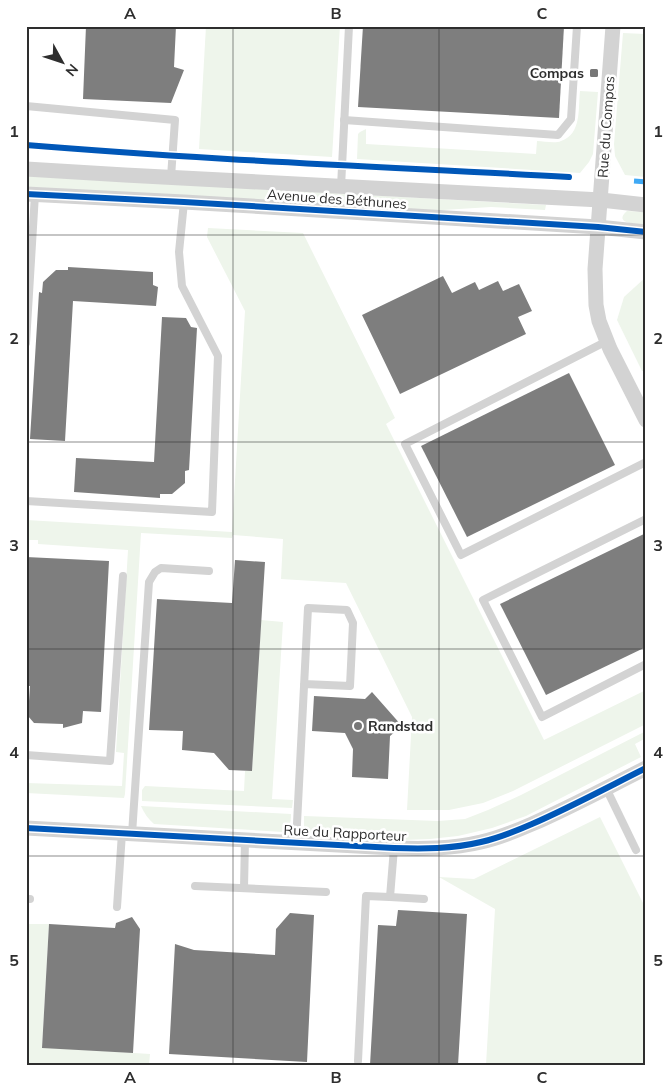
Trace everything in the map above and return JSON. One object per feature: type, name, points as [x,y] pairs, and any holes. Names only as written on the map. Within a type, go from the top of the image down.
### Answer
[{"type":"street","name":"Rue du Compas","points":[[613,26],[598,227],[596,305],[599,321],[607,341],[646,420]]},
{"type":"street","name":"Avenue des Béthunes","points":[[26,168],[601,200],[646,205]]},
{"type":"street","name":"Avenue des Béthunes","points":[[31,194],[598,227],[646,232]]},
{"type":"street","name":"Rue du Rapporteur","points":[[26,828],[394,848],[452,847],[484,842],[511,833],[552,815],[646,768]]},
{"type":"lane","points":[[341,187],[348,26]]},
{"type":"lane","points":[[344,120],[558,135],[571,119],[577,26]]},
{"type":"lane","points":[[26,106],[175,120],[171,177]]},
{"type":"lane","points":[[26,343],[31,194]]},
{"type":"lane","points":[[26,501],[212,512],[218,356],[182,286],[179,252],[184,202]]},
{"type":"lane","points":[[607,341],[406,444],[461,555],[646,462]]},
{"type":"lane","points":[[646,519],[483,600],[542,717],[646,664]]},
{"type":"lane","points":[[117,907],[127,834],[149,582],[154,572],[161,568],[209,571]]},
{"type":"lane","points":[[26,755],[110,761],[123,576]]},
{"type":"lane","points":[[296,843],[304,684],[308,608],[347,610],[354,623],[350,686],[304,684]]},
{"type":"lane","points":[[606,788],[636,850]]},
{"type":"lane","points":[[244,888],[245,840]]},
{"type":"lane","points":[[390,897],[394,848]]},
{"type":"lane","points":[[195,886],[326,892]]},
{"type":"lane","points":[[358,1061],[366,896],[424,898]]},
{"type":"shaded area","points":[[206,26],[340,26],[332,157],[199,149]]},
{"type":"shaded area","points":[[646,26],[646,177],[625,175],[615,156],[614,144],[623,33],[645,34]]},
{"type":"shaded area","points":[[580,91],[598,92],[593,154],[580,173],[357,159],[358,134],[366,129],[366,144],[536,154],[537,141],[559,142],[568,138],[573,133],[578,120]]},
{"type":"shaded area","points":[[26,175],[546,205],[545,210],[491,207],[427,211],[26,188]]},
{"type":"shaded area","points":[[627,211],[646,212],[646,225],[624,221],[623,215]]},
{"type":"shaded area","points":[[208,228],[303,233],[395,418],[386,424],[544,740],[646,690],[646,724],[513,791],[483,803],[449,810],[407,810],[412,717],[346,583],[281,579],[283,539],[233,535],[232,538],[141,533],[124,798],[26,793],[26,783],[122,786],[124,753],[116,752],[128,550],[38,544],[38,540],[26,540],[26,520],[232,532],[245,311],[207,237]]},
{"type":"shaded area","points":[[646,277],[646,371],[642,371],[617,320],[624,297]]},
{"type":"shaded area","points":[[261,620],[283,622],[272,799],[293,800],[292,808],[142,801],[142,790],[145,786],[244,791],[245,771],[252,771]]},
{"type":"shaded area","points":[[646,731],[646,738],[635,744],[641,757],[526,816],[492,828],[458,836],[403,840],[310,833],[304,826],[304,816],[438,821],[465,819],[521,795]]},
{"type":"shaded area","points":[[141,806],[291,814],[291,819],[289,826],[283,832],[154,824],[146,816]]},
{"type":"shaded area","points":[[600,817],[646,909],[646,1065],[486,1065],[495,909],[439,877],[474,879]]},
{"type":"shaded area","points":[[26,924],[49,924],[42,1047],[150,1054],[149,1065],[26,1065]]},
{"type":"building","points":[[86,26],[176,26],[174,67],[184,70],[171,103],[83,99]]},
{"type":"building","points":[[363,26],[564,26],[559,118],[358,107]]},
{"type":"building","points":[[68,267],[153,272],[153,285],[158,287],[156,306],[73,301],[65,441],[30,439],[39,292],[42,293],[43,282],[56,270],[68,270]]},
{"type":"building","points":[[443,276],[452,293],[475,282],[479,290],[498,281],[503,291],[519,284],[532,311],[518,317],[526,334],[400,394],[362,315]]},
{"type":"building","points":[[162,317],[186,318],[191,327],[197,328],[189,470],[185,471],[185,483],[172,494],[160,494],[160,498],[74,492],[76,458],[154,462]]},
{"type":"building","points":[[569,373],[615,465],[467,537],[421,446]]},
{"type":"building","points":[[646,533],[646,647],[546,695],[500,604]]},
{"type":"building","points":[[26,557],[109,561],[101,712],[83,711],[82,723],[63,728],[63,724],[34,723],[28,716],[30,686],[26,686]]},
{"type":"building","points":[[235,560],[265,562],[252,771],[229,770],[214,753],[182,750],[183,731],[149,730],[157,599],[232,603]]},
{"type":"building","points":[[372,692],[402,726],[390,736],[388,779],[352,777],[353,749],[345,733],[312,731],[314,696],[365,699]]},
{"type":"building","points":[[398,910],[467,914],[458,1065],[370,1065],[378,925],[396,926]]},
{"type":"building","points":[[290,913],[314,915],[307,1062],[169,1054],[175,944],[194,950],[275,955],[276,929]]},
{"type":"building","points":[[132,917],[140,929],[133,1053],[42,1048],[49,924],[115,928],[116,923]]},
{"type":"marked path","points":[[634,181],[646,182]]},
{"type":"cycle path","points":[[26,145],[230,159],[569,177]]},
{"type":"cycle path","points":[[26,194],[598,227],[646,232]]},
{"type":"cycle path","points":[[26,828],[394,848],[448,847],[481,842],[514,832],[561,811],[646,768]]},
{"type":"place","name":"Compas","points":[[594,73]]},
{"type":"place","name":"Randstad","points":[[358,726]]}]
